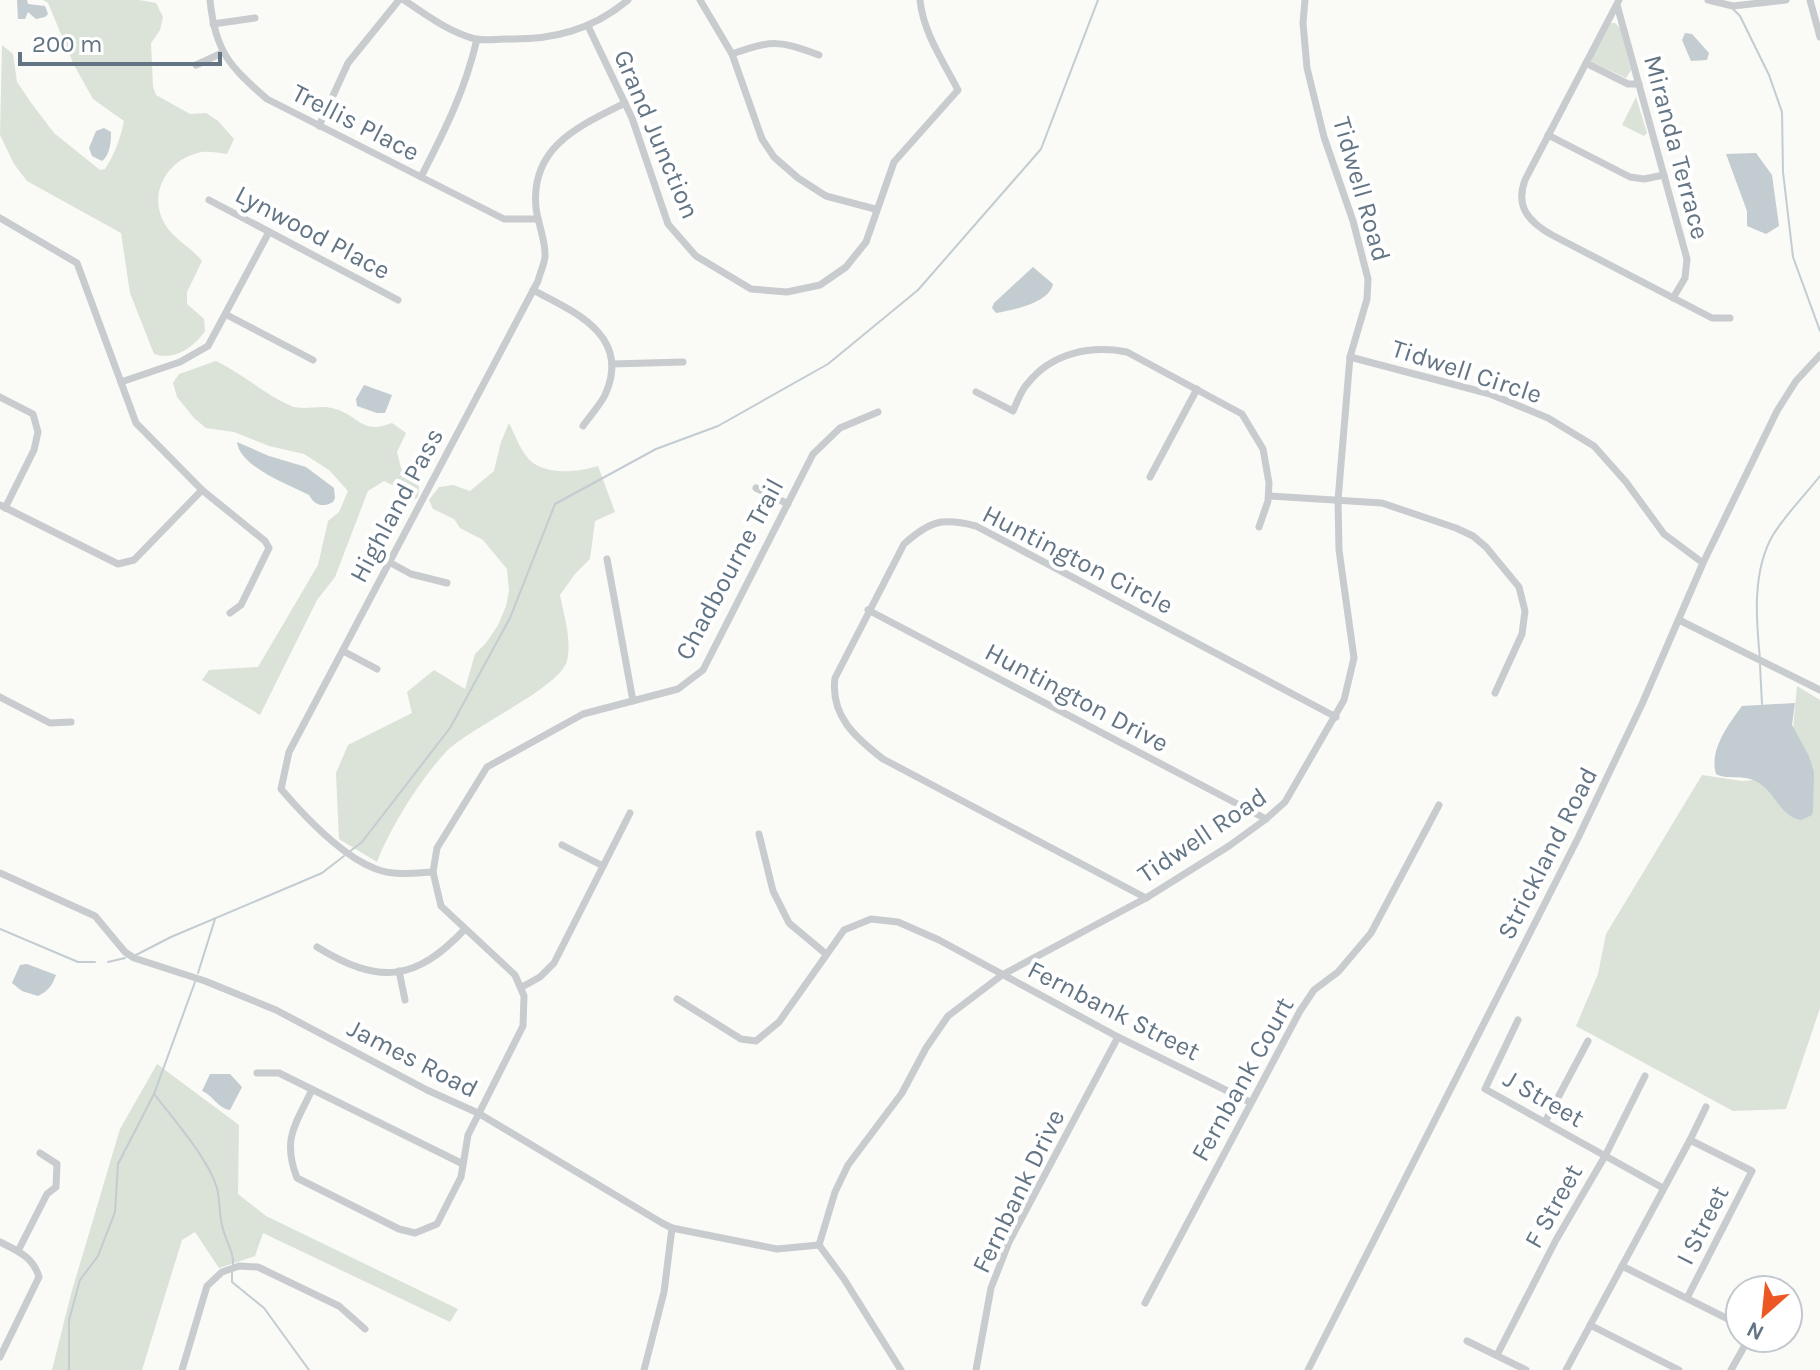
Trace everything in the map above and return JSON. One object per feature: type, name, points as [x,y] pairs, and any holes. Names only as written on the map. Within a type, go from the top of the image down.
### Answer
[{"type":"street","name":"Trellis Place","points":[[210,0],[222,53],[243,78],[267,99],[504,219],[538,219]]},
{"type":"street","points":[[319,126],[348,63],[402,0]]},
{"type":"street","name":"Grand Junction","points":[[402,0],[442,26],[477,39],[533,40],[572,33],[607,17],[628,0]]},
{"type":"street","points":[[700,0],[732,54],[762,139],[774,157],[798,178],[826,196],[875,209]]},
{"type":"street","name":"Grand Junction","points":[[588,26],[625,103],[668,224],[696,256],[751,289],[787,292],[820,285],[846,267],[866,242],[875,209],[894,162],[958,90],[931,38],[920,0]]},
{"type":"street","name":"Tidwell Road","points":[[819,1245],[835,1192],[848,1165],[902,1093],[926,1048],[948,1016],[1002,975],[1146,898],[1266,819],[1285,802],[1336,717],[1351,679],[1354,658],[1339,550],[1338,500],[1350,357],[1367,299],[1368,279],[1353,221],[1324,137],[1307,68],[1303,23],[1305,0]]},
{"type":"street","points":[[1708,0],[1733,6],[1786,0]]},
{"type":"street","points":[[1810,0],[1820,37]]},
{"type":"street","points":[[1618,2],[1523,184],[1521,200],[1527,216],[1552,235],[1712,318],[1730,318]]},
{"type":"street","name":"Miranda Terrace","points":[[1618,2],[1687,262],[1683,281],[1673,298]]},
{"type":"street","points":[[213,24],[255,18]]},
{"type":"street","points":[[421,177],[468,77],[477,39]]},
{"type":"street","points":[[732,54],[764,43],[787,43],[819,55]]},
{"type":"street","points":[[196,65],[222,53]]},
{"type":"street","points":[[1586,63],[1628,84],[1639,84]]},
{"type":"street","name":"Highland Pass","points":[[433,872],[379,870],[359,861],[304,816],[281,789],[289,752],[533,290],[545,256],[536,205],[539,172],[556,144],[575,128],[625,103]]},
{"type":"street","points":[[1548,135],[1630,177],[1644,179],[1664,175]]},
{"type":"street","name":"Lynwood Place","points":[[209,200],[398,300]]},
{"type":"street","points":[[0,218],[77,263],[136,423],[202,490],[265,541],[269,548],[241,605],[230,613]]},
{"type":"street","points":[[121,382],[180,362],[208,346],[269,232]]},
{"type":"street","points":[[533,290],[587,319],[603,336],[612,364],[605,395],[583,426]]},
{"type":"street","points":[[227,315],[313,360]]},
{"type":"street","points":[[976,392],[1013,411],[1027,383],[1059,356],[1111,349],[1127,352],[1242,414],[1263,449],[1269,496],[1259,527]]},
{"type":"street","name":"Strickland Road","points":[[1308,1370],[1565,866],[1703,563],[1783,401],[1803,372],[1820,355]]},
{"type":"street","name":"Tidwell Circle","points":[[1350,357],[1490,394],[1548,418],[1594,446],[1626,482],[1664,534],[1703,563]]},
{"type":"street","points":[[612,364],[683,362]]},
{"type":"street","points":[[1150,477],[1197,389]]},
{"type":"street","points":[[0,397],[33,414],[38,432],[34,450],[2,506],[118,564],[134,560],[202,490]]},
{"type":"street","name":"Chadbourne Trail","points":[[433,872],[437,848],[487,767],[583,714],[678,689],[703,670],[813,454],[840,428],[878,412]]},
{"type":"street","points":[[756,488],[788,504]]},
{"type":"street","points":[[1269,496],[1382,503],[1473,536],[1510,573],[1523,598],[1522,634],[1495,693]]},
{"type":"street","name":"Huntington Circle","points":[[1146,898],[883,759],[859,741],[841,717],[834,698],[835,678],[904,544],[928,526],[955,520],[976,526],[1336,717]]},
{"type":"street","points":[[607,559],[633,701]]},
{"type":"street","points":[[389,562],[411,574],[447,583]]},
{"type":"street","name":"Huntington Drive","points":[[868,610],[1266,819]]},
{"type":"street","points":[[1679,620],[1820,690]]},
{"type":"street","points":[[343,651],[377,669]]},
{"type":"street","points":[[0,697],[50,723],[71,722]]},
{"type":"street","name":"Fernbank Court","points":[[1145,1303],[1250,1102],[1314,990],[1338,972],[1371,933],[1439,805]]},
{"type":"street","points":[[522,987],[540,977],[554,963],[630,813]]},
{"type":"street","points":[[759,834],[773,891],[789,923],[826,954]]},
{"type":"street","points":[[562,845],[603,866]]},
{"type":"street","points":[[312,1090],[294,1127],[288,1155],[297,1178],[399,1229],[415,1233],[437,1224],[461,1177],[468,1135],[523,1026],[522,987],[515,975],[441,906],[433,872]]},
{"type":"street","name":"James Road","points":[[0,873],[95,916],[125,952],[134,958],[227,989],[276,1010],[427,1090],[478,1113],[672,1228],[777,1249],[819,1245]]},
{"type":"street","name":"Fernbank Street","points":[[677,999],[741,1039],[756,1041],[779,1022],[844,930],[871,919],[898,922],[939,940],[1118,1037],[1250,1102]]},
{"type":"street","points":[[317,947],[346,965],[388,973],[417,968],[442,953],[465,929]]},
{"type":"street","points":[[399,971],[405,1000]]},
{"type":"street","name":"J Street","points":[[1518,1020],[1485,1089],[1605,1156]]},
{"type":"street","name":"Fernbank Drive","points":[[976,1370],[991,1288],[1009,1242],[1118,1037]]},
{"type":"street","points":[[1545,1122],[1588,1041]]},
{"type":"street","points":[[257,1073],[279,1073],[463,1164]]},
{"type":"street","name":"F Street","points":[[1497,1355],[1645,1076]]},
{"type":"street","points":[[1566,1370],[1706,1107]]},
{"type":"street","name":"I Street","points":[[1687,1298],[1752,1171],[1690,1140]]},
{"type":"street","points":[[18,1251],[47,1194],[56,1187],[57,1164],[40,1153]]},
{"type":"street","name":"I Street","points":[[1605,1156],[1663,1188]]},
{"type":"street","points":[[644,1370],[664,1292],[672,1228]]},
{"type":"street","points":[[0,1242],[35,1265],[39,1277],[0,1357]]},
{"type":"street","points":[[819,1245],[901,1370]]},
{"type":"street","points":[[182,1370],[207,1286],[222,1272],[239,1266],[258,1267],[339,1306],[365,1329]]},
{"type":"street","points":[[1622,1266],[1724,1317]]},
{"type":"street","points":[[1590,1325],[1679,1370]]},
{"type":"street","points":[[1467,1341],[1526,1370]]},
{"type":"shaded area","points":[[17,0],[45,6],[48,14],[36,19],[28,12],[25,19],[18,19]]},
{"type":"shaded area","points":[[43,0],[139,0],[156,3],[163,17],[160,30],[151,43],[156,95],[190,114],[206,113],[234,139],[227,154],[202,152],[179,162],[163,180],[159,191],[160,214],[166,226],[202,261],[187,292],[187,304],[204,319],[205,331],[190,347],[176,354],[154,354],[130,293],[121,233],[27,181],[14,164],[0,135],[2,45],[13,54],[17,82],[54,133],[100,170],[105,169],[119,140],[124,121],[93,99],[74,65],[48,3]]},
{"type":"shaded area","points":[[1611,23],[1620,28],[1631,70],[1626,78],[1592,62],[1590,57]]},
{"type":"shaded area","points":[[1685,33],[1692,34],[1709,53],[1707,60],[1691,61],[1682,40]]},
{"type":"shaded area","points":[[1636,97],[1647,133],[1644,136],[1622,125]]},
{"type":"shaded area","points":[[104,128],[111,132],[111,140],[102,161],[92,156],[89,148],[96,131]]},
{"type":"shaded area","points":[[1756,153],[1772,175],[1779,226],[1766,234],[1747,226],[1747,211],[1726,154]]},
{"type":"shaded area","points":[[1033,267],[1053,284],[1050,291],[1038,301],[996,313],[992,308],[994,303]]},
{"type":"shaded area","points":[[216,361],[291,406],[330,408],[367,426],[392,423],[406,433],[397,452],[401,468],[419,486],[418,497],[409,503],[396,487],[384,481],[368,491],[335,577],[317,600],[260,715],[202,680],[209,670],[258,667],[318,565],[328,521],[339,512],[348,491],[329,470],[304,454],[269,446],[234,432],[206,428],[194,418],[177,397],[173,383],[179,374]]},
{"type":"shaded area","points":[[364,385],[392,395],[385,413],[357,406],[356,399]]},
{"type":"shaded area","points":[[509,423],[525,455],[540,467],[565,471],[598,466],[615,512],[595,521],[590,559],[560,595],[569,645],[567,661],[560,672],[548,684],[472,732],[445,753],[406,805],[377,862],[339,839],[336,773],[348,745],[412,713],[407,692],[434,670],[465,689],[475,654],[498,625],[509,591],[507,569],[483,540],[460,528],[454,519],[433,509],[429,500],[439,487],[453,485],[470,491],[494,471]]},
{"type":"shaded area","points":[[237,442],[306,467],[334,488],[333,502],[319,504],[309,495],[266,474],[247,459]]},
{"type":"shaded area","points":[[1797,686],[1820,700],[1820,1008],[1786,1109],[1733,1111],[1576,1026],[1598,974],[1606,934],[1702,775],[1742,781],[1776,778],[1792,740]]},
{"type":"shaded area","points":[[1795,703],[1792,725],[1814,772],[1812,815],[1801,820],[1788,814],[1759,783],[1747,778],[1716,774],[1715,765],[1721,738],[1742,706]]},
{"type":"shaded area","points":[[27,964],[56,975],[49,988],[38,996],[22,991],[12,983],[20,965]]},
{"type":"shaded area","points":[[157,1064],[239,1125],[238,1194],[266,1216],[458,1309],[450,1322],[263,1233],[255,1256],[219,1268],[195,1232],[182,1240],[142,1370],[52,1370],[120,1129]]},
{"type":"shaded area","points":[[210,1074],[230,1074],[242,1087],[230,1110],[202,1091]]},
{"type":"waterway","points":[[349,852],[362,842],[450,728],[510,618],[555,504],[656,449],[718,426],[828,364],[918,290],[1041,149],[1098,0]]},
{"type":"waterway","points":[[1733,9],[1740,16],[1769,75],[1782,112],[1783,172],[1793,257],[1820,331]]},
{"type":"waterway","points":[[1760,659],[1757,596],[1766,549],[1784,520],[1820,476]]},
{"type":"waterway","points":[[1760,665],[1762,704]]},
{"type":"waterway","points":[[134,956],[171,937],[322,873],[344,856]]},
{"type":"waterway","points":[[198,973],[215,919]]},
{"type":"waterway","points":[[0,929],[78,962],[95,962]]},
{"type":"waterway","points":[[108,962],[125,958]]},
{"type":"waterway","points":[[69,1370],[69,1320],[80,1280],[98,1256],[115,1212],[118,1164],[154,1094],[195,982]]},
{"type":"waterway","points":[[155,1095],[213,1176],[233,1266]]},
{"type":"waterway","points":[[232,1273],[232,1282],[264,1308],[309,1370]]}]
